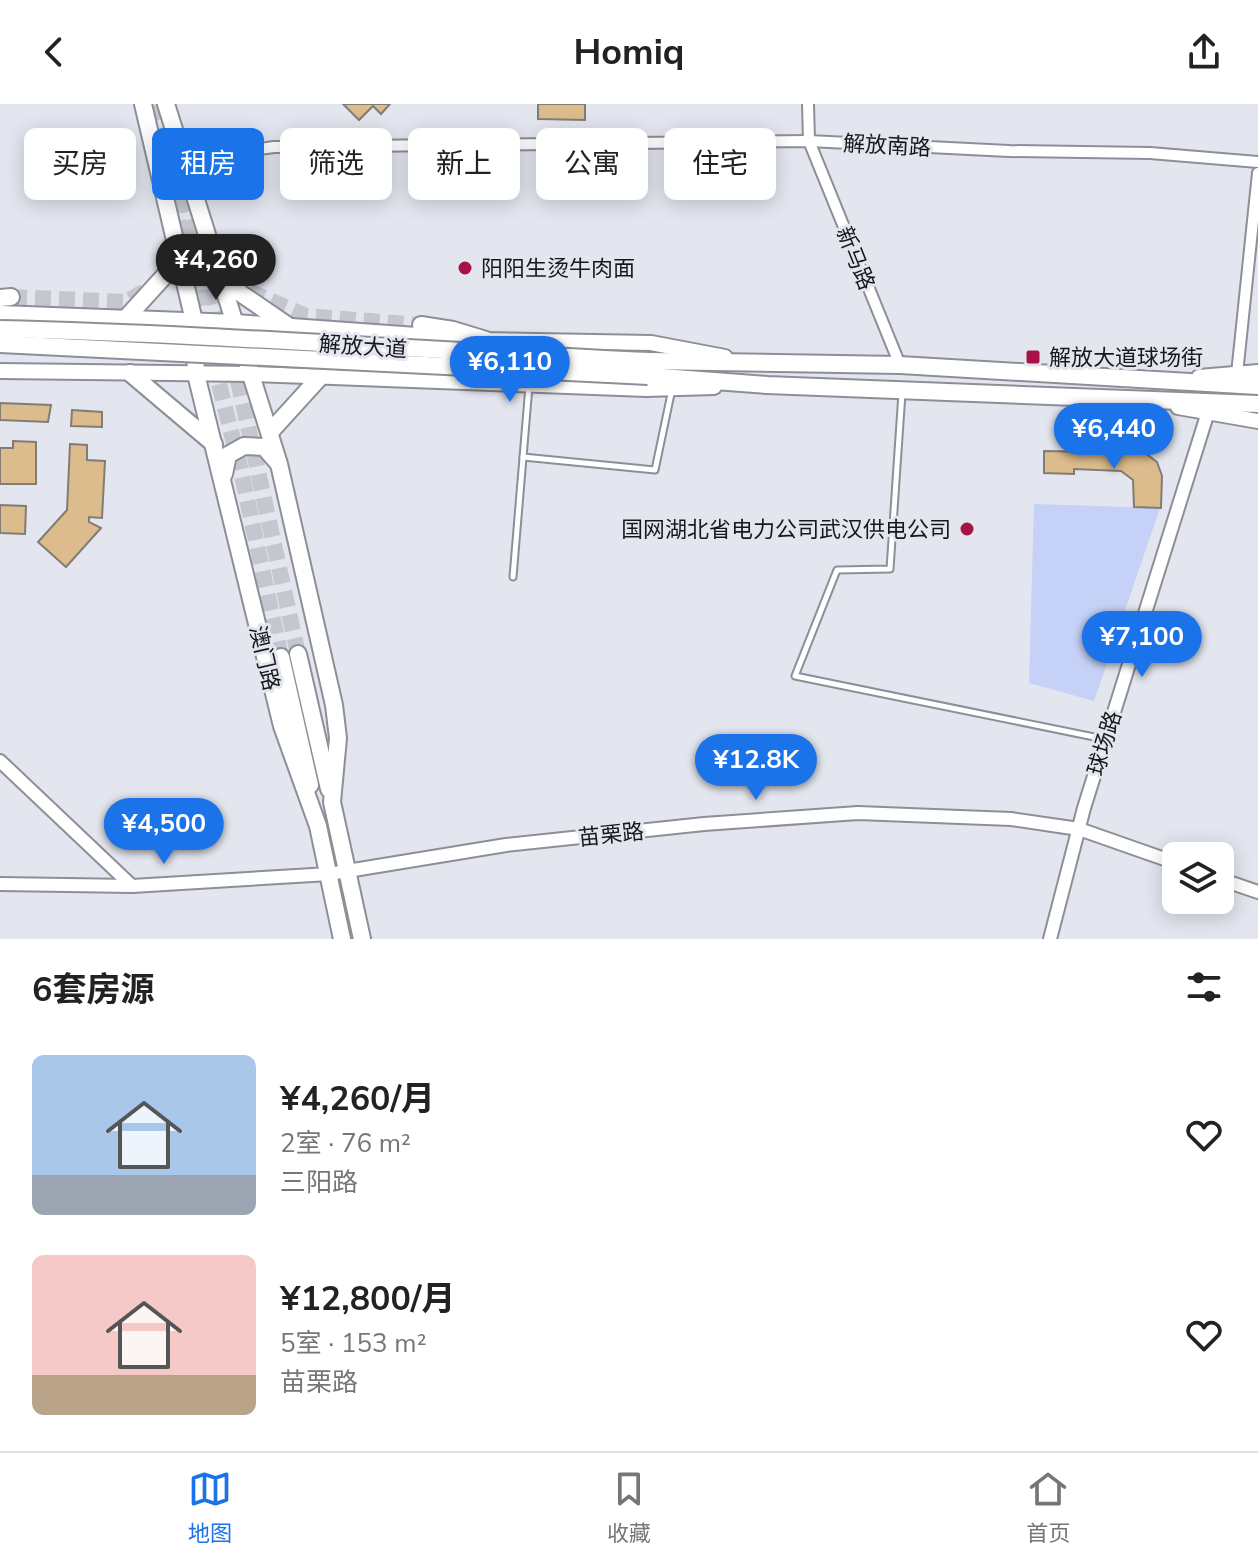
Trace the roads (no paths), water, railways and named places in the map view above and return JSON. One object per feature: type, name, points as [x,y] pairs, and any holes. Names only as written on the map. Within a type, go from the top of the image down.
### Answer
[{"type":"main road","name":"澳门路","points":[[143,104],[194,321],[196,374],[282,726],[318,826],[342,939]]},
{"type":"main road","points":[[166,104],[172,128]]},
{"type":"main road","points":[[194,200],[253,374],[279,464],[334,705],[338,738],[332,802]]},
{"type":"main road","points":[[210,251],[240,293],[287,325]]},
{"type":"main road","points":[[127,317],[178,261]]},
{"type":"main road","points":[[0,313],[194,321]]},
{"type":"main road","name":"解放大道","points":[[194,321],[486,340],[651,343],[774,366]]},
{"type":"main road","points":[[421,325],[486,340]]},
{"type":"main road","name":"解放大道","points":[[0,329],[239,337],[648,368],[767,385]]},
{"type":"main road","name":"解放大道","points":[[0,344],[648,368],[900,365],[1148,382],[1258,386]]},
{"type":"main road","points":[[0,371],[196,374]]},
{"type":"main road","name":"解放大道","points":[[1148,382],[1258,372]]},
{"type":"main road","points":[[130,373],[214,444]]},
{"type":"main road","name":"解放大道","points":[[196,374],[672,389],[767,385],[1258,404]]},
{"type":"main road","points":[[270,432],[320,377]]},
{"type":"main road","name":"解放大道","points":[[1142,400],[1258,421]]},
{"type":"main road","points":[[224,484],[224,462],[233,450],[244,446],[264,447],[279,464]]},
{"type":"main road","points":[[298,654],[362,939]]},
{"type":"main road","points":[[281,657],[318,826]]},
{"type":"street","name":"新马路","points":[[808,104],[809,141],[900,365]]},
{"type":"street","name":"解放南路","points":[[264,148],[809,141],[1009,151],[1150,153],[1258,162]]},
{"type":"street","points":[[1237,374],[1258,173]]},
{"type":"street","name":"球场路","points":[[1050,939],[1105,739],[1208,412]]},
{"type":"street","points":[[0,761],[132,886]]},
{"type":"street","name":"苗栗路","points":[[0,884],[132,886],[329,874],[506,845],[704,824],[858,813],[1011,819],[1079,829],[1162,858]]},
{"type":"street","points":[[1234,884],[1258,892]]},
{"type":"lane","points":[[513,577],[530,385]]},
{"type":"lane","points":[[523,457],[655,470],[672,389]]},
{"type":"lane","points":[[902,391],[890,569],[837,570],[795,676],[1105,739]]},
{"type":"tunnel","points":[[157,104],[239,385],[298,654]]},
{"type":"tunnel","points":[[173,200],[241,471],[281,657]]},
{"type":"tunnel","points":[[11,297],[126,302],[148,289]]},
{"type":"tunnel","points":[[249,291],[306,316],[421,325]]},
{"type":"place","name":"阳阳生烫牛肉面","points":[[465,268]]},
{"type":"place","name":"解放大道球场街","points":[[1033,357]]},
{"type":"place","name":"国网湖北省电力公司武汉供电公司","points":[[967,529]]}]
